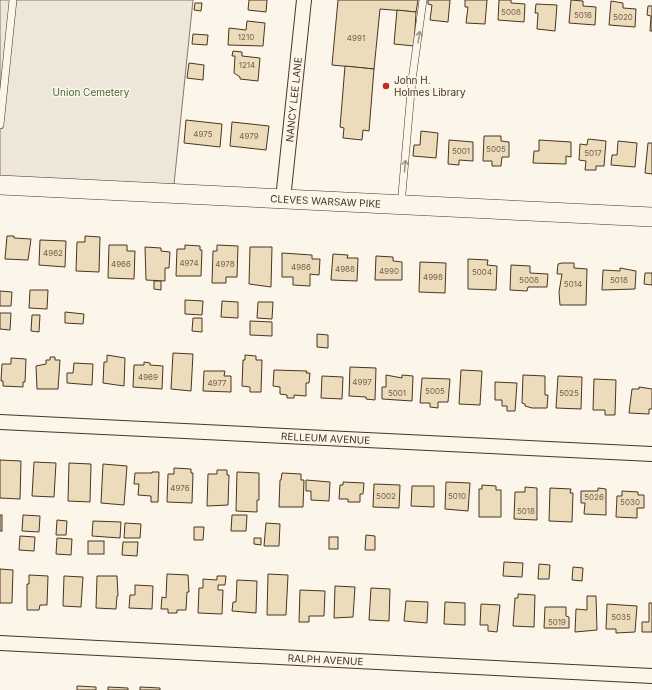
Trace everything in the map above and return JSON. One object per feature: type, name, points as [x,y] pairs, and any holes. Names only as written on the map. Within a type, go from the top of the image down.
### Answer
[{"type":"street","name":"NANCY LEE LANE","points":[[283,199],[304,0]]},
{"type":"street","name":"CLEVES WARSAW PIKE","points":[[0,185],[652,217]]},
{"type":"street","name":"RELLEUM AVENUE","points":[[0,422],[652,454]]},
{"type":"street","name":"RALPH AVENUE","points":[[0,643],[652,676]]},
{"type":"lane","points":[[0,125],[13,0]]},
{"type":"lane","points":[[401,205],[412,80],[423,0]]},
{"type":"green space","name":"Union Cemetery","points":[[0,0],[193,0],[173,194],[0,185]]},
{"type":"building","points":[[249,0],[267,0],[266,12],[248,10]]},
{"type":"building","points":[[338,0],[418,0],[416,12],[380,9],[374,69],[332,65]]},
{"type":"building","points":[[428,0],[450,0],[448,22],[430,20],[432,5],[428,4]]},
{"type":"building","points":[[465,0],[487,0],[485,24],[466,23],[468,7],[465,7]]},
{"type":"building","points":[[499,0],[511,0],[511,3],[525,4],[524,22],[498,20]]},
{"type":"building","points":[[571,0],[583,1],[583,6],[596,7],[595,25],[569,23]]},
{"type":"building","points":[[611,1],[623,3],[623,8],[636,9],[635,27],[609,25]]},
{"type":"building","points":[[195,3],[202,3],[201,11],[194,10]]},
{"type":"building","points":[[536,4],[557,5],[555,31],[537,29],[538,13],[535,13]]},
{"type":"building","points":[[648,6],[652,6],[652,31],[650,31],[651,16],[647,15]]},
{"type":"building","points":[[397,10],[416,12],[414,46],[394,44]]},
{"type":"building","points":[[247,21],[265,23],[263,46],[228,45],[229,28],[246,30]]},
{"type":"building","points":[[193,34],[208,35],[207,45],[192,44]]},
{"type":"building","points":[[233,51],[242,52],[242,56],[260,58],[258,81],[240,79],[240,77],[234,73],[235,56],[232,56]]},
{"type":"building","points":[[189,63],[204,65],[203,80],[187,78]]},
{"type":"building","points":[[345,66],[374,69],[369,131],[363,130],[362,140],[343,138],[344,128],[340,127]]},
{"type":"building","points":[[186,120],[222,124],[220,147],[184,143]]},
{"type":"building","points":[[232,122],[269,126],[266,150],[230,146]]},
{"type":"building","points":[[421,131],[438,133],[436,158],[413,156],[414,145],[420,145]]},
{"type":"building","points":[[484,136],[501,136],[501,141],[509,142],[509,157],[502,157],[501,166],[492,166],[492,161],[483,161]]},
{"type":"building","points":[[588,139],[606,141],[604,166],[596,166],[596,170],[585,170],[586,161],[579,160],[580,144],[587,145]]},
{"type":"building","points":[[449,140],[473,142],[473,161],[459,160],[459,165],[448,164]]},
{"type":"building","points":[[539,140],[571,142],[571,157],[566,156],[566,164],[533,163],[534,151],[539,151]]},
{"type":"building","points":[[618,141],[637,143],[635,167],[611,165],[612,155],[617,155]]},
{"type":"building","points":[[648,143],[652,143],[652,174],[645,173]]},
{"type":"building","points":[[7,236],[31,239],[28,260],[5,259]]},
{"type":"building","points":[[85,236],[100,237],[99,272],[76,271],[77,242],[85,242]]},
{"type":"building","points":[[40,240],[66,241],[65,267],[39,265]]},
{"type":"building","points":[[109,245],[127,245],[127,251],[135,251],[134,279],[108,278]]},
{"type":"building","points":[[185,245],[200,246],[200,250],[202,250],[201,276],[176,276],[177,249],[185,249]]},
{"type":"building","points":[[217,245],[238,246],[237,277],[226,277],[226,283],[212,283],[213,251],[217,251]]},
{"type":"building","points":[[145,247],[161,248],[161,251],[170,252],[169,268],[165,268],[165,281],[146,280]]},
{"type":"building","points":[[250,247],[272,247],[271,287],[249,284]]},
{"type":"building","points":[[282,253],[312,255],[312,259],[320,259],[319,275],[310,274],[310,286],[293,285],[293,277],[282,277]]},
{"type":"building","points":[[333,254],[348,255],[347,258],[358,258],[357,281],[331,280]]},
{"type":"building","points":[[376,256],[393,257],[393,261],[402,262],[402,280],[375,280]]},
{"type":"building","points":[[468,259],[488,260],[487,265],[497,266],[496,290],[468,289]]},
{"type":"building","points":[[420,262],[446,263],[445,293],[419,292]]},
{"type":"building","points":[[574,263],[574,268],[587,269],[586,305],[560,305],[559,292],[562,274],[557,274],[558,264]]},
{"type":"building","points":[[511,265],[530,266],[530,273],[548,274],[547,287],[528,287],[527,291],[510,290]]},
{"type":"building","points":[[620,268],[636,271],[635,289],[602,290],[603,270],[620,271]]},
{"type":"building","points":[[645,273],[652,273],[652,285],[644,284]]},
{"type":"building","points":[[154,281],[161,281],[161,290],[154,289]]},
{"type":"building","points":[[30,290],[48,290],[47,309],[29,308]]},
{"type":"building","points":[[0,291],[12,292],[11,306],[0,306]]},
{"type":"building","points":[[185,300],[203,301],[202,315],[185,314]]},
{"type":"building","points":[[222,301],[238,302],[238,318],[221,317]]},
{"type":"building","points":[[258,302],[273,302],[272,319],[257,318]]},
{"type":"building","points":[[65,312],[84,314],[83,324],[65,323]]},
{"type":"building","points":[[0,313],[11,313],[10,330],[0,329]]},
{"type":"building","points":[[32,315],[40,315],[39,332],[31,331]]},
{"type":"building","points":[[193,318],[202,318],[202,332],[192,331]]},
{"type":"building","points":[[250,321],[272,322],[272,336],[250,335]]},
{"type":"building","points":[[317,334],[328,335],[328,348],[317,347]]},
{"type":"building","points":[[173,353],[193,354],[191,391],[171,389]]},
{"type":"building","points":[[107,355],[125,358],[124,386],[103,383],[104,362],[107,362]]},
{"type":"building","points":[[245,355],[256,356],[256,360],[262,360],[261,392],[250,392],[250,387],[242,386],[243,360],[245,360]]},
{"type":"building","points":[[50,357],[55,357],[55,360],[60,360],[58,389],[37,389],[36,366],[46,364],[46,360],[50,360]]},
{"type":"building","points":[[11,358],[26,359],[25,382],[23,382],[23,387],[3,386],[3,381],[1,381],[2,364],[11,364]]},
{"type":"building","points":[[144,362],[150,363],[150,365],[163,366],[162,389],[133,387],[134,365],[144,365]]},
{"type":"building","points":[[74,363],[93,364],[92,385],[67,383],[67,373],[73,373]]},
{"type":"building","points":[[350,367],[376,368],[375,400],[366,399],[366,397],[349,396]]},
{"type":"building","points":[[274,370],[307,371],[306,373],[310,373],[309,383],[306,383],[306,396],[294,395],[294,398],[287,398],[287,395],[280,394],[280,387],[273,386]]},
{"type":"building","points":[[461,370],[482,371],[480,405],[459,404]]},
{"type":"building","points":[[204,371],[225,371],[224,376],[231,376],[231,392],[203,391]]},
{"type":"building","points":[[386,375],[402,378],[402,375],[413,376],[412,401],[382,399],[382,387],[386,387]]},
{"type":"building","points":[[523,375],[545,376],[545,395],[548,395],[547,408],[532,408],[525,406],[525,404],[522,403]]},
{"type":"building","points":[[322,376],[343,377],[342,399],[321,398]]},
{"type":"building","points":[[558,376],[582,377],[581,409],[556,408]]},
{"type":"building","points":[[422,378],[450,379],[448,402],[438,402],[438,408],[430,407],[430,403],[420,403]]},
{"type":"building","points":[[594,379],[616,380],[615,415],[605,415],[605,410],[593,410]]},
{"type":"building","points":[[495,382],[517,383],[515,411],[507,411],[507,406],[502,406],[502,400],[495,400]]},
{"type":"building","points":[[639,387],[652,389],[652,409],[649,409],[649,414],[629,413],[632,389],[639,389]]},
{"type":"building","points":[[0,460],[21,461],[20,499],[0,498]]},
{"type":"building","points":[[34,462],[56,463],[54,497],[32,496]]},
{"type":"building","points":[[69,463],[91,464],[90,502],[68,501]]},
{"type":"building","points":[[103,464],[127,466],[124,505],[101,503]]},
{"type":"building","points":[[174,468],[191,469],[191,473],[193,473],[192,503],[167,502],[168,474],[174,474]]},
{"type":"building","points":[[217,470],[227,470],[227,475],[229,475],[228,505],[207,506],[208,474],[217,474]]},
{"type":"building","points":[[159,472],[158,502],[151,502],[151,496],[138,495],[139,484],[134,484],[135,473]]},
{"type":"building","points":[[237,472],[259,473],[259,500],[257,500],[257,512],[236,511]]},
{"type":"building","points":[[282,473],[301,474],[301,480],[304,480],[303,507],[279,507],[280,480]]},
{"type":"building","points":[[306,480],[330,482],[329,501],[311,500],[311,491],[306,491]]},
{"type":"building","points":[[343,482],[364,483],[363,494],[360,494],[360,502],[348,502],[348,499],[339,499],[340,485],[343,485]]},
{"type":"building","points":[[446,482],[470,483],[468,511],[445,509]]},
{"type":"building","points":[[374,484],[400,485],[399,508],[373,507]]},
{"type":"building","points":[[482,485],[496,486],[496,490],[501,490],[501,517],[479,517],[479,489],[482,489]]},
{"type":"building","points":[[412,486],[434,486],[434,507],[411,506]]},
{"type":"building","points":[[525,487],[537,488],[537,520],[514,519],[515,492],[525,492]]},
{"type":"building","points":[[550,488],[571,489],[570,493],[573,493],[572,522],[549,521]]},
{"type":"building","points":[[598,488],[606,489],[606,515],[584,514],[585,503],[581,503],[581,491],[598,491]]},
{"type":"building","points":[[622,491],[638,492],[638,495],[644,495],[644,508],[637,508],[637,518],[616,517],[617,496],[622,496]]},
{"type":"building","points":[[0,515],[2,515],[2,531],[0,531]]},
{"type":"building","points":[[23,515],[40,516],[39,532],[22,531]]},
{"type":"building","points":[[232,515],[247,515],[246,531],[231,531]]},
{"type":"building","points":[[57,520],[67,521],[66,535],[56,535]]},
{"type":"building","points":[[93,521],[121,522],[120,538],[92,536]]},
{"type":"building","points":[[125,523],[141,524],[140,538],[124,538]]},
{"type":"building","points":[[266,523],[280,524],[279,546],[264,546]]},
{"type":"building","points":[[194,527],[204,527],[203,540],[194,540]]},
{"type":"building","points":[[366,535],[375,536],[375,550],[365,550]]},
{"type":"building","points":[[20,536],[35,537],[34,551],[19,550]]},
{"type":"building","points":[[329,537],[338,537],[338,549],[329,549]]},
{"type":"building","points":[[57,538],[72,539],[71,555],[56,554]]},
{"type":"building","points":[[254,538],[261,538],[261,545],[254,544]]},
{"type":"building","points":[[88,541],[104,541],[104,554],[88,554]]},
{"type":"building","points":[[123,542],[138,542],[137,556],[122,555]]},
{"type":"building","points":[[504,562],[523,563],[522,577],[503,576]]},
{"type":"building","points":[[539,564],[550,565],[549,579],[538,579]]},
{"type":"building","points":[[573,567],[583,568],[582,581],[572,580]]},
{"type":"building","points":[[0,569],[13,570],[12,603],[0,603]]},
{"type":"building","points":[[167,574],[188,575],[189,592],[187,592],[186,610],[177,610],[177,613],[168,613],[168,609],[161,609],[162,597],[166,598]]},
{"type":"building","points":[[268,574],[288,575],[286,615],[267,615]]},
{"type":"building","points":[[29,575],[48,576],[47,605],[40,605],[39,610],[27,610],[27,584],[29,584]]},
{"type":"building","points":[[64,576],[83,577],[81,607],[63,606]]},
{"type":"building","points":[[97,576],[117,576],[118,596],[116,609],[96,608]]},
{"type":"building","points":[[217,576],[226,576],[225,585],[218,585],[218,590],[223,590],[222,614],[198,613],[199,588],[203,588],[203,579],[217,580]]},
{"type":"building","points":[[237,580],[257,581],[256,613],[232,611],[233,602],[236,602]]},
{"type":"building","points":[[135,585],[153,586],[152,609],[129,608],[130,595],[135,595]]},
{"type":"building","points":[[335,586],[355,587],[353,617],[334,618]]},
{"type":"building","points":[[371,588],[390,589],[389,621],[369,620]]},
{"type":"building","points":[[300,590],[325,591],[324,616],[309,616],[309,622],[299,622]]},
{"type":"building","points":[[518,594],[535,595],[534,627],[513,626],[515,598],[518,598]]},
{"type":"building","points":[[587,596],[596,596],[597,630],[575,632],[576,609],[587,610]]},
{"type":"building","points":[[406,601],[428,602],[427,623],[404,621]]},
{"type":"building","points":[[445,602],[465,603],[465,625],[444,624]]},
{"type":"building","points":[[649,603],[652,603],[652,632],[642,632],[642,622],[649,622]]},
{"type":"building","points":[[481,604],[500,605],[497,632],[488,631],[488,625],[480,625]]},
{"type":"building","points":[[607,604],[637,606],[635,632],[616,633],[616,629],[606,629]]},
{"type":"building","points":[[545,607],[566,607],[566,616],[569,617],[569,628],[544,628]]},
{"type":"building","points":[[77,686],[96,687],[96,690],[77,690]]},
{"type":"building","points":[[108,687],[128,688],[128,690],[108,690]]},
{"type":"building","points":[[140,687],[160,688],[160,690],[140,690]]},
{"type":"place","name":"John H. Holmes Library","points":[[386,86]]}]
